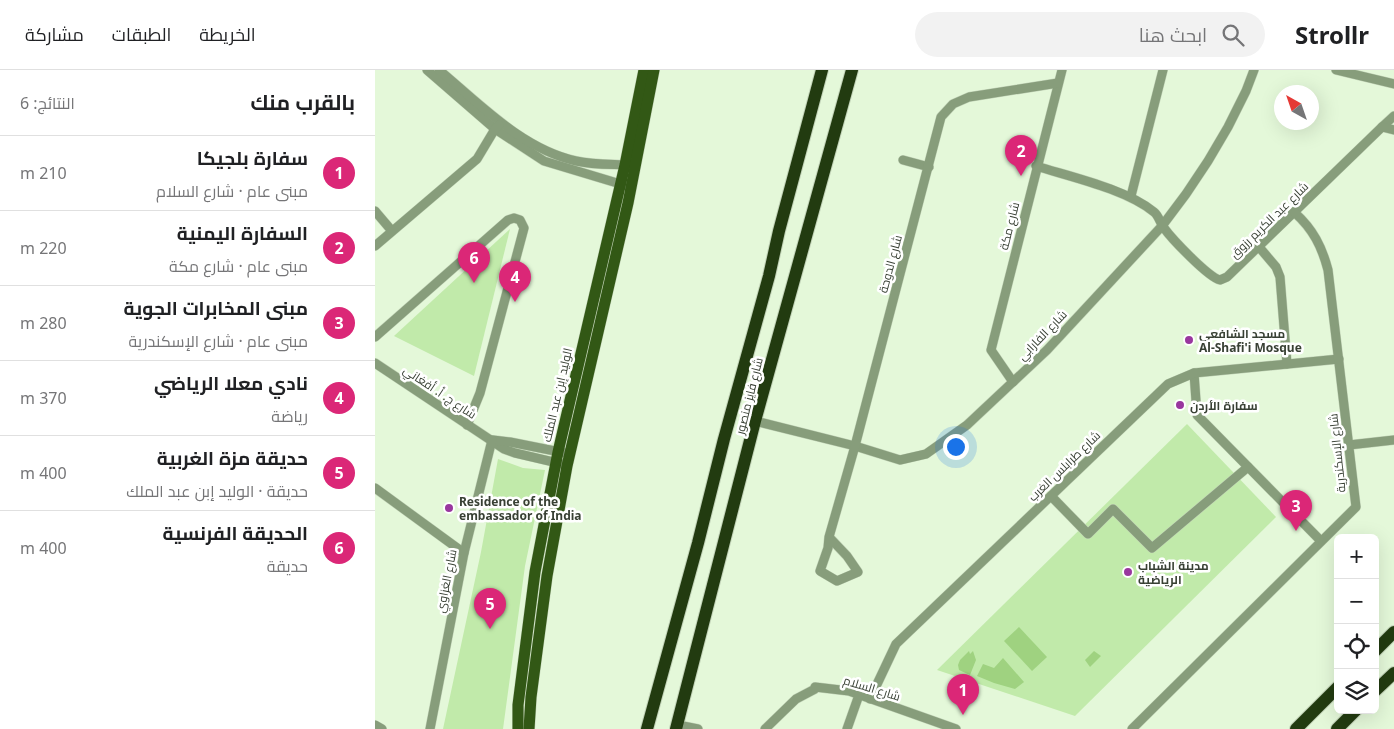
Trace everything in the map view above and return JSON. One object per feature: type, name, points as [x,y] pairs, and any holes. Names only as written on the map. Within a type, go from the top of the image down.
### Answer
[{"type":"highway","name":"شارع فايز منصور","points":[[647,729],[769,276],[779,231],[822,70]]},
{"type":"highway","name":"شارع فايز منصور","points":[[677,727],[751,445],[755,421],[852,70]]},
{"type":"highway","points":[[1379,647],[1394,632]]},
{"type":"highway","points":[[1379,687],[1394,673]]},
{"type":"highway","points":[[1295,729],[1334,692]]},
{"type":"highway","points":[[1337,729],[1352,714]]},
{"type":"main road","name":"الوليد إبن عبد الملك","points":[[630,165],[644,70]]},
{"type":"main road","name":"الوليد إبن عبد الملك","points":[[518,729],[518,705],[535,572],[654,70]]},
{"type":"main road","name":"الوليد إبن عبد الملك","points":[[529,729],[531,698],[563,459]]},
{"type":"street","points":[[427,70],[545,162],[625,186]]},
{"type":"street","points":[[439,70],[498,126],[542,149],[575,161],[601,165],[630,165]]},
{"type":"street","name":"شارع مكة","points":[[1013,382],[991,350],[1036,166],[1062,70]]},
{"type":"street","points":[[1131,196],[1163,70]]},
{"type":"street","name":"شارع الفارابي","points":[[755,421],[855,446],[900,460],[926,454],[967,425],[1047,350],[1162,226],[1208,161],[1228,127],[1254,70]]},
{"type":"street","points":[[1336,70],[1394,84]]},
{"type":"street","name":"شارع الدوحة","points":[[829,537],[847,556],[858,572],[837,581],[820,571],[828,548],[829,537],[855,446],[941,117],[953,104],[969,97],[1058,83]]},
{"type":"street","name":"شارع عبد الكريم رزوق","points":[[1162,226],[1180,247],[1213,277],[1220,280],[1227,277],[1394,116]]},
{"type":"street","points":[[375,246],[477,159],[498,126]]},
{"type":"street","points":[[1382,127],[1394,130]]},
{"type":"street","points":[[903,160],[929,167]]},
{"type":"street","points":[[1036,166],[1131,196],[1154,211],[1162,226]]},
{"type":"street","points":[[375,211],[392,231]]},
{"type":"street","name":"شارع الإسكندرية","points":[[1133,729],[1356,507],[1325,259],[1312,230],[1295,213]]},
{"type":"street","points":[[375,337],[508,220],[514,218],[520,220],[524,228],[479,393],[467,426]]},
{"type":"street","points":[[1259,247],[1276,267],[1280,276],[1287,364]]},
{"type":"street","name":"شارع طرابلس الغرب","points":[[870,699],[896,644],[1167,384],[1194,373],[1339,359]]},
{"type":"street","name":"شارع ج. أ. أفغاني","points":[[375,363],[467,426],[493,440],[510,442],[563,459]]},
{"type":"street","points":[[1194,373],[1197,415],[1321,541]]},
{"type":"street","name":"شارع الغزاوي","points":[[430,729],[464,553],[493,440]]},
{"type":"street","points":[[1349,445],[1394,440]]},
{"type":"street","points":[[1051,496],[1088,534],[1113,510],[1151,548],[1247,466]]},
{"type":"street","points":[[375,488],[464,553]]},
{"type":"street","name":"شارع السلام","points":[[765,729],[796,699],[815,689],[815,687],[849,691],[956,729]]},
{"type":"street","points":[[847,729],[859,695]]},
{"type":"street","points":[[375,724],[382,729]]},
{"type":"street","points":[[677,727],[698,729]]},
{"type":"shaded area","points":[[510,229],[474,376],[394,336]]},
{"type":"shaded area","name":"مدينة الشباب الرياضية","points":[[1187,424],[1276,517],[1075,716],[937,670]]},
{"type":"shaded area","points":[[498,459],[523,468],[545,470],[525,566],[503,729],[443,729],[481,552]]},
{"type":"shaded area","points":[[1019,627],[1047,657],[1032,671],[1004,641]]},
{"type":"shaded area","points":[[969,651],[970,654],[973,651],[976,660],[970,675],[959,670],[958,665],[960,660]]},
{"type":"shaded area","points":[[1094,651],[1101,656],[1090,667],[1085,660]]},
{"type":"shaded area","points":[[1003,658],[1024,682],[1015,689],[977,676],[983,664],[994,668]]},
{"type":"place","name":"السفارة اليمنية","points":[[1021,176]]},
{"type":"place","name":"الحديقة الفرنسية","points":[[474,283]]},
{"type":"place","name":"نادي معلا الرياضي","points":[[515,302]]},
{"type":"place","name":"مسجد الشافعي Al-Shafi'i Mosque","points":[[1189,340]]},
{"type":"place","name":"سفارة الأردن","points":[[1180,405]]},
{"type":"place","name":"Residence of the embassador of India","points":[[449,508]]},
{"type":"place","name":"مبنى المخابرات الجوية","points":[[1296,531]]},
{"type":"place","name":"مدينة الشباب الرياضية","points":[[1128,572]]},
{"type":"place","name":"حديقة مزة الغربية","points":[[490,629]]},
{"type":"place","name":"سفارة بلجيكا","points":[[963,715]]}]
